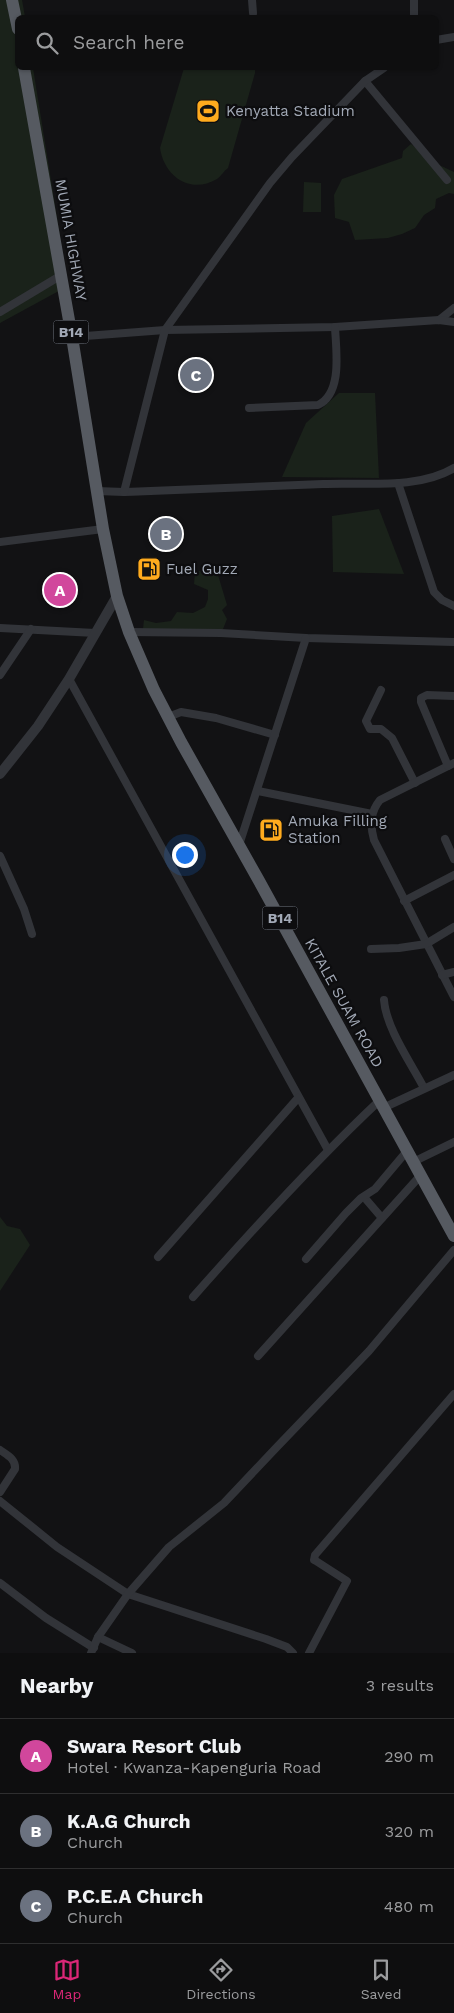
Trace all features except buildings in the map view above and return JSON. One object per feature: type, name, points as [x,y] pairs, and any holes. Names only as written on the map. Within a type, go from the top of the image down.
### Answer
[{"type":"highway","points":[[12,0],[15,15]]},
{"type":"highway","name":"MUMIA HIGHWAY","points":[[24,70],[72,337],[102,529],[117,596]]},
{"type":"highway","name":"KITALE SUAM ROAD","points":[[117,596],[129,632],[154,690],[238,847],[258,879],[454,1236]]},
{"type":"street","points":[[252,0],[253,13]]},
{"type":"street","points":[[414,0],[414,15]]},
{"type":"street","points":[[439,40],[454,37]]},
{"type":"street","points":[[124,492],[165,330],[270,183],[292,157],[365,81],[381,70]]},
{"type":"street","points":[[365,81],[447,180]]},
{"type":"street","points":[[0,312],[60,276]]},
{"type":"street","points":[[439,320],[454,308]]},
{"type":"street","points":[[72,337],[165,330],[335,327],[439,320],[454,322]]},
{"type":"street","points":[[249,408],[318,405],[324,402],[330,395],[336,370],[335,327]]},
{"type":"street","points":[[97,491],[124,492],[398,483],[444,474],[454,468]]},
{"type":"street","points":[[398,483],[434,592],[442,600],[454,606]]},
{"type":"street","points":[[0,542],[102,529]]},
{"type":"street","points":[[0,774],[38,726],[69,679],[117,596]]},
{"type":"street","points":[[0,628],[95,633]]},
{"type":"street","points":[[0,674],[31,629]]},
{"type":"street","points":[[129,632],[221,633],[306,638],[454,642]]},
{"type":"street","points":[[238,847],[258,791],[306,638]]},
{"type":"street","points":[[69,679],[328,1150]]},
{"type":"street","points":[[380,690],[366,722],[370,729],[381,729],[392,738],[415,783]]},
{"type":"street","points":[[454,696],[427,695],[421,698],[420,702],[451,765],[380,800],[372,814],[374,840],[454,997]]},
{"type":"street","points":[[168,716],[180,712],[216,718],[275,735]]},
{"type":"street","points":[[258,791],[372,814]]},
{"type":"street","points":[[445,839],[454,859]]},
{"type":"street","points":[[0,856],[24,908],[32,934]]},
{"type":"street","points":[[404,901],[454,875]]},
{"type":"street","points":[[371,949],[399,948],[426,944],[454,927]]},
{"type":"street","points":[[442,975],[454,972]]},
{"type":"street","points":[[384,1000],[388,1018],[424,1088]]},
{"type":"street","points":[[193,1297],[263,1217],[328,1150],[381,1104],[424,1088],[454,1074]]},
{"type":"street","points":[[158,1257],[298,1098]]},
{"type":"street","points":[[413,1162],[454,1142]]},
{"type":"street","points":[[306,1259],[346,1213],[375,1189],[406,1151]]},
{"type":"street","points":[[258,1356],[420,1176]]},
{"type":"street","points":[[364,1197],[382,1218]]},
{"type":"street","points":[[0,1583],[57,1626],[93,1650],[98,1638],[128,1594],[169,1546],[224,1503],[369,1351],[454,1250]]},
{"type":"street","points":[[309,1653],[347,1581],[314,1560],[315,1555],[454,1394]]},
{"type":"street","points":[[0,1450],[11,1458],[16,1465],[0,1492]]},
{"type":"street","points":[[0,1501],[57,1547],[128,1594],[266,1639],[286,1647],[293,1653]]},
{"type":"street","points":[[98,1638],[132,1653]]},
{"type":"shaded area","points":[[0,0],[22,0],[25,15],[15,15],[15,70],[33,70],[68,286],[0,323]]},
{"type":"shaded area","name":"Kenyatta Stadium","points":[[183,70],[255,70],[228,168],[217,179],[197,185],[188,184],[180,180],[167,167],[162,158],[160,148]]},
{"type":"shaded area","points":[[411,144],[435,163],[454,172],[454,194],[449,193],[436,199],[435,208],[424,215],[415,228],[388,238],[355,240],[349,222],[335,218],[334,195],[342,179],[402,158],[403,151]]},
{"type":"shaded area","points":[[304,182],[321,183],[321,212],[303,212]]},
{"type":"shaded area","points":[[339,393],[375,393],[379,478],[282,477],[306,423]]},
{"type":"shaded area","points":[[379,509],[404,574],[333,572],[332,516]]},
{"type":"shaded area","points":[[207,569],[218,575],[227,605],[222,610],[227,619],[223,629],[143,629],[144,620],[156,623],[171,621],[177,612],[193,613],[205,607],[208,599],[208,590],[194,584],[195,572]]},
{"type":"shaded area","points":[[0,1217],[7,1226],[20,1229],[30,1245],[0,1291]]},
{"type":"place","name":"Kenyatta Stadium","points":[[208,111]]},
{"type":"place","name":"P.C.E.A Church","points":[[196,375]]},
{"type":"place","name":"K.A.G Church","points":[[166,534]]},
{"type":"place","name":"Fuel Guzz","points":[[149,569]]},
{"type":"place","name":"Swara Resort Club","points":[[60,590]]},
{"type":"place","name":"Amuka Filling Station","points":[[271,830]]}]
